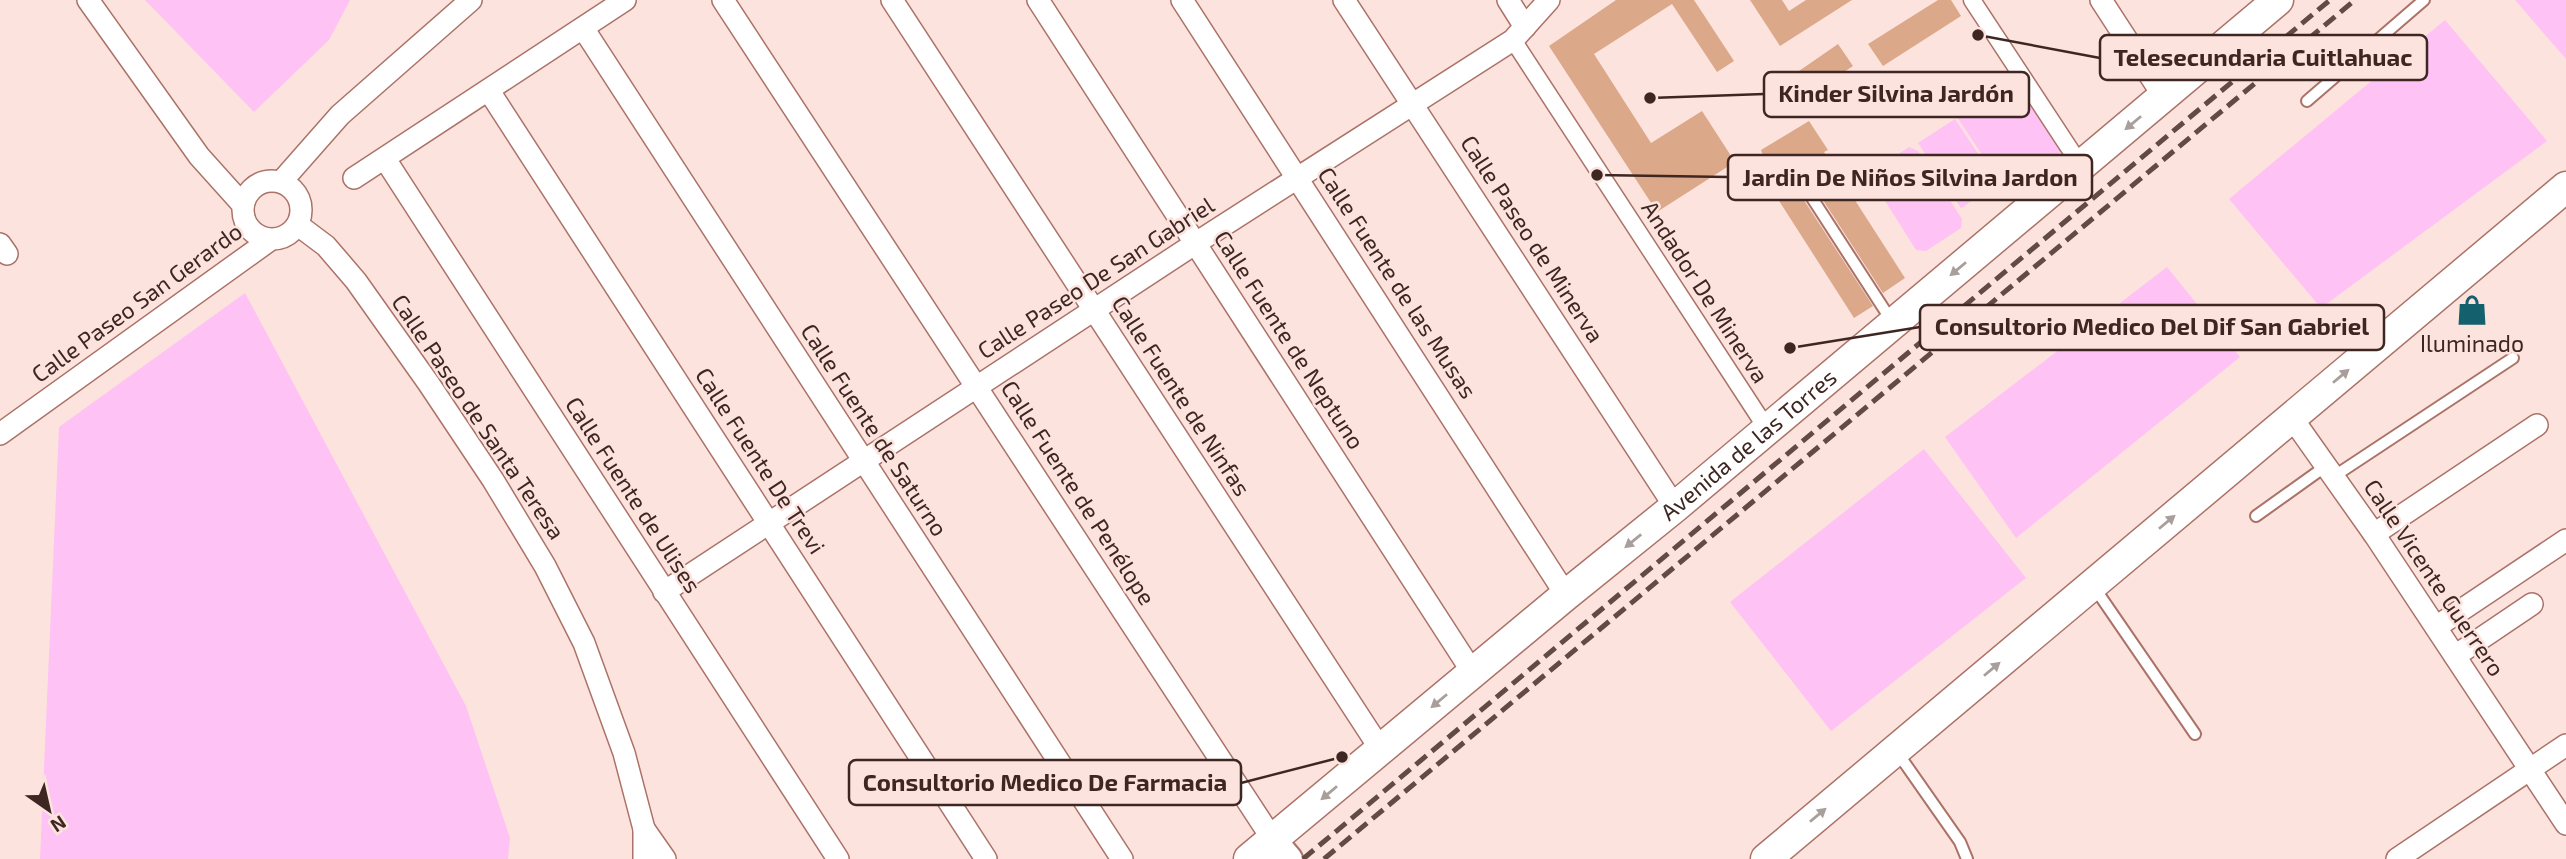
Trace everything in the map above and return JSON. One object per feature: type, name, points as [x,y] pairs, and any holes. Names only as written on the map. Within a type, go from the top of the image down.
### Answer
[{"type":"main road","name":"Avenida de las Torres","points":[[1249,859],[1281,849],[1381,750],[2164,97],[2272,2]]},
{"type":"main road","points":[[1766,859],[2566,187]]},
{"type":"street","points":[[88,0],[199,156],[243,205],[247,225],[253,233],[270,240],[290,234],[302,216],[299,197],[293,188],[281,182],[262,182],[254,187],[243,205]]},
{"type":"street","points":[[281,182],[340,114],[471,0]]},
{"type":"street","points":[[354,178],[625,0]]},
{"type":"street","name":"Calle Fuente de Penélope","points":[[723,0],[1281,849]]},
{"type":"street","name":"Calle Fuente de Ninfas","points":[[892,0],[1381,750]]},
{"type":"street","name":"Calle Fuente de Neptuno","points":[[1038,0],[1472,673]]},
{"type":"street","name":"Calle Fuente de las Musas","points":[[1182,0],[1566,595]]},
{"type":"street","name":"Calle Paseo de Minerva","points":[[1344,0],[1675,507]]},
{"type":"street","points":[[1508,0],[1519,33]]},
{"type":"street","name":"Calle Paseo De San Gabriel","points":[[664,592],[1196,243],[1413,106],[1519,33],[1549,0]]},
{"type":"street","points":[[1972,0],[2081,166]]},
{"type":"street","points":[[2101,0],[2164,97]]},
{"type":"street","name":"Calle Fuente de Saturno","points":[[583,28],[1122,859]]},
{"type":"street","name":"Andador De Minerva","points":[[1519,33],[1767,429]]},
{"type":"street","name":"Calle Fuente De Trevi","points":[[489,90],[986,859]]},
{"type":"street","name":"Calle Fuente de Ulises","points":[[385,159],[838,859]]},
{"type":"street","name":"Calle Paseo de Santa Teresa","points":[[298,225],[326,246],[356,281],[493,480],[545,566],[584,643],[624,753],[644,829],[644,859]]},
{"type":"street","name":"Calle Paseo San Gerardo","points":[[0,434],[270,240]]},
{"type":"street","name":"Calle Vicente Guerrero","points":[[2292,418],[2374,534],[2566,824]]},
{"type":"street","points":[[2374,534],[2537,425]]},
{"type":"street","points":[[2436,627],[2566,540]]},
{"type":"street","points":[[2455,656],[2532,604]]},
{"type":"street","points":[[2397,859],[2566,745]]},
{"type":"street","points":[[644,829],[665,859]]},
{"type":"lane","points":[[2307,101],[2424,0]]},
{"type":"lane","points":[[1803,184],[1893,324]]},
{"type":"lane","points":[[2256,516],[2513,358]]},
{"type":"lane","points":[[2093,584],[2195,734]]},
{"type":"lane","points":[[1896,750],[1960,842],[1967,859]]},
{"type":"shaded area","points":[[145,0],[350,0],[329,40],[254,112]]},
{"type":"shaded area","points":[[2515,0],[2566,0],[2566,59]]},
{"type":"shaded area","points":[[2445,20],[2547,141],[2321,308],[2229,199]]},
{"type":"shaded area","points":[[2015,80],[2061,152],[2008,194],[1957,117]]},
{"type":"shaded area","points":[[1955,119],[1998,184],[1961,208],[1918,143]]},
{"type":"shaded area","points":[[1909,147],[1918,151],[1962,219],[1961,228],[1926,251],[1916,250],[1872,180],[1872,172]]},
{"type":"shaded area","points":[[2167,267],[2240,357],[2016,538],[1945,437]]},
{"type":"shaded area","points":[[245,293],[466,706],[510,838],[508,859],[40,859],[59,427]]},
{"type":"shaded area","points":[[1924,449],[2026,578],[1831,731],[1730,602]]},
{"type":"building","points":[[1616,0],[1694,0],[1734,61],[1717,72],[1672,4],[1594,54],[1651,143],[1702,111],[1735,162],[1657,212],[1549,46]]},
{"type":"building","points":[[1750,0],[1782,0],[1789,11],[1806,0],[1852,0],[1780,46]]},
{"type":"building","points":[[1938,0],[1951,0],[1961,16],[1883,66],[1868,44]]},
{"type":"building","points":[[1838,44],[1853,66],[1814,92],[1799,71]]},
{"type":"building","points":[[1809,121],[1828,150],[1824,152],[1905,278],[1883,293],[1810,180],[1803,176],[1798,178],[1796,188],[1873,306],[1854,318],[1776,196],[1778,195],[1761,150]]},
{"type":"railway","points":[[1303,859],[2330,0]]},
{"type":"railway","points":[[1324,859],[2355,0]]},
{"type":"place","name":"Telesecundaria Cuitlahuac","points":[[1978,35]]},
{"type":"place","name":"Kinder Silvina Jardón","points":[[1650,98]]},
{"type":"place","name":"Jardin De Niños Silvina Jardon","points":[[1597,175]]},
{"type":"place","name":"Iluminado","points":[[2472,310]]},
{"type":"place","name":"Consultorio Medico Del Dif San Gabriel","points":[[1790,348]]},
{"type":"place","name":"Consultorio Medico De Farmacia","points":[[1342,757]]}]
